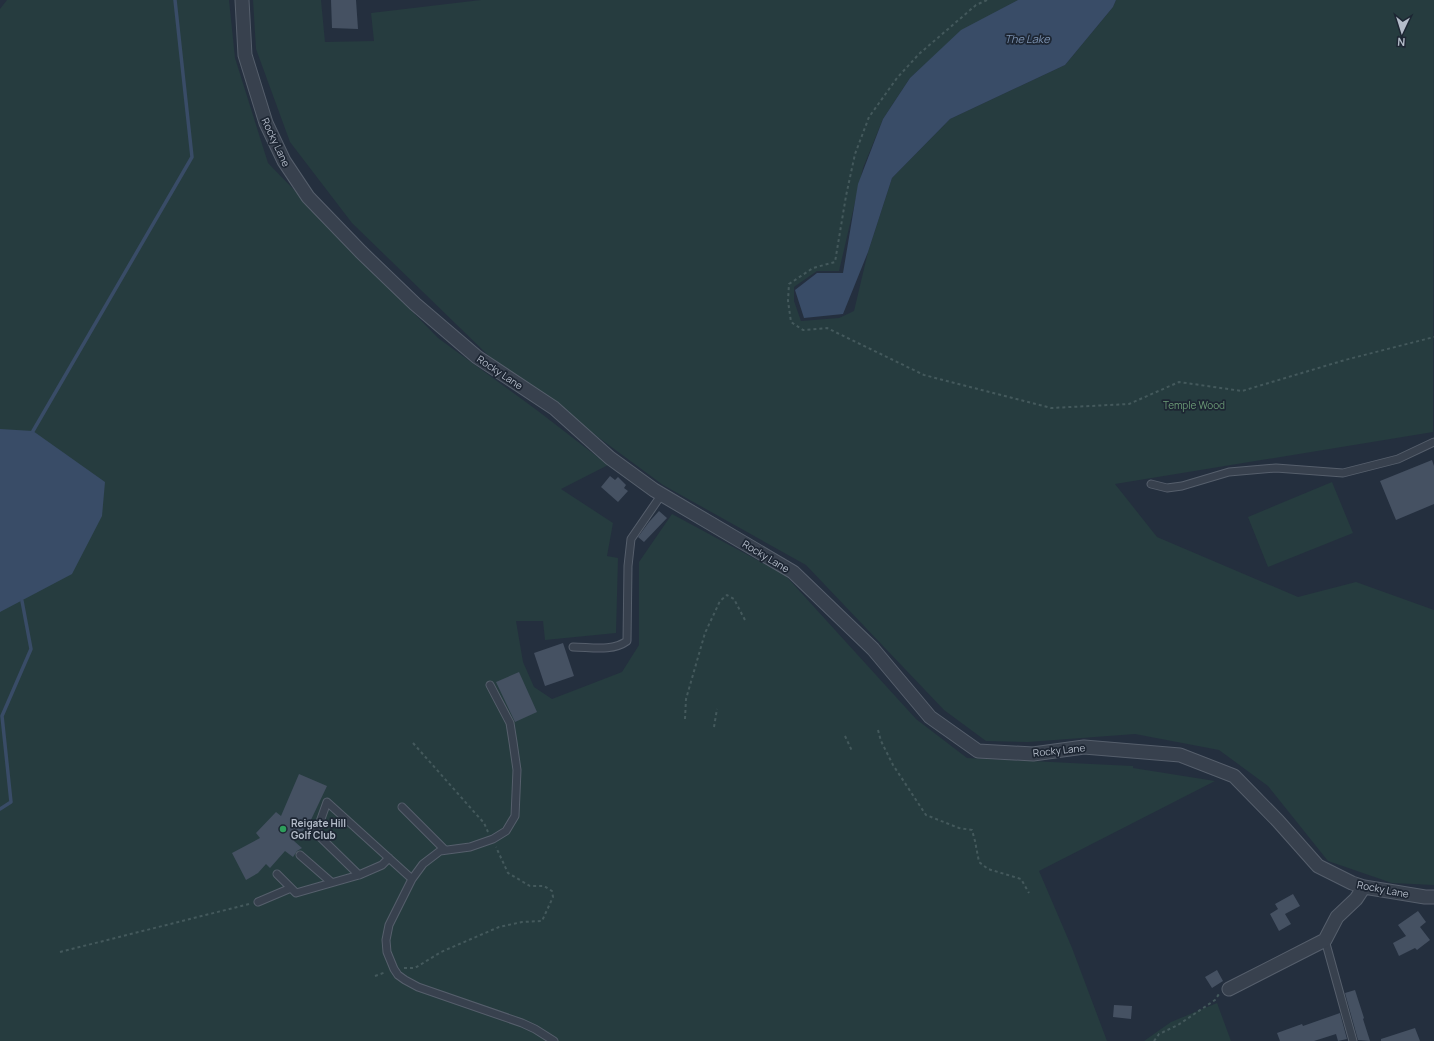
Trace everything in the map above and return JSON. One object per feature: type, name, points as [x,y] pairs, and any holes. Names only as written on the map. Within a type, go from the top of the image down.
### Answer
[{"type":"street","name":"Rocky Lane","points":[[242,0],[245,55],[266,123],[284,161],[308,197],[414,304],[477,357],[554,408],[610,458],[662,494],[793,572],[873,648],[930,717],[978,751],[1033,754],[1084,747],[1180,755],[1234,776],[1278,821],[1318,866],[1352,883],[1425,897],[1434,897]]},
{"type":"street","points":[[1229,989],[1325,940],[1337,917],[1356,899],[1364,886]]},
{"type":"lane","points":[[1151,484],[1166,488],[1182,486],[1229,472],[1276,468],[1343,473],[1398,459],[1434,442]]},
{"type":"lane","points":[[573,647],[611,648],[620,646],[627,641],[628,566],[631,539],[662,494]]},
{"type":"lane","points":[[490,685],[510,723],[517,770],[515,816],[506,831],[492,839],[470,847],[440,851],[423,864],[412,879],[389,925],[386,940],[387,952],[398,975],[418,987],[522,1023],[554,1041]]},
{"type":"lane","points":[[359,874],[316,833],[327,802],[412,879]]},
{"type":"lane","points":[[402,807],[445,850]]},
{"type":"lane","points":[[300,855],[331,882]]},
{"type":"lane","points":[[277,874],[296,893],[359,874],[382,865],[389,858]]},
{"type":"lane","points":[[258,902],[291,888]]},
{"type":"lane","points":[[1325,940],[1353,1041]]},
{"type":"path","points":[[987,0],[976,5],[919,54],[897,78],[869,117],[855,154],[846,196],[835,262],[813,268],[789,284],[788,301],[791,322],[803,330],[827,328],[924,375],[1051,408],[1129,404],[1179,382],[1242,391],[1345,360],[1434,338]]},
{"type":"path","points":[[685,719],[686,699],[705,633],[720,601],[727,595],[734,599],[746,622]]},
{"type":"path","points":[[714,726],[717,709]]},
{"type":"path","points":[[878,730],[881,741],[893,766],[926,815],[958,828],[972,830],[979,862],[988,869],[1021,880],[1029,893]]},
{"type":"path","points":[[845,736],[852,751]]},
{"type":"path","points":[[375,976],[394,968],[415,968],[442,952],[499,927],[522,922],[542,921],[553,897],[552,891],[544,886],[530,886],[508,873],[484,823],[413,743]]},
{"type":"path","points":[[60,952],[258,902]]},
{"type":"path","points":[[1154,1041],[1159,1034],[1178,1025],[1215,1000],[1220,993],[1229,989]]},
{"type":"green space","name":"Reigate Hill Golf Club","points":[[7,0],[229,0],[235,58],[268,163],[438,338],[538,411],[608,465],[561,489],[613,523],[607,556],[618,558],[616,633],[545,640],[543,621],[516,621],[523,662],[534,687],[552,699],[622,672],[639,645],[639,562],[672,514],[785,575],[916,719],[967,758],[1133,766],[1133,768],[1215,781],[1039,871],[1072,948],[1107,1041],[0,1041],[0,9]]},
{"type":"green space","name":"Temple Wood","points":[[253,0],[321,0],[325,42],[374,41],[371,13],[481,0],[1018,0],[996,12],[931,59],[910,78],[883,119],[863,168],[839,271],[817,271],[794,287],[794,301],[801,321],[839,318],[854,311],[868,252],[892,178],[950,119],[1065,65],[1113,7],[1116,0],[1434,0],[1433,432],[1115,484],[1157,537],[1298,597],[1356,582],[1434,610],[1434,885],[1392,883],[1328,861],[1268,786],[1219,750],[1135,734],[1028,742],[986,741],[944,710],[806,565],[663,485],[492,359],[352,223],[290,142],[256,49]]},
{"type":"green space","points":[[1332,482],[1353,533],[1268,567],[1248,517]]},
{"type":"green space","points":[[1217,1003],[1231,1041],[1144,1041],[1171,1022]]},
{"type":"water","name":"The Lake","points":[[1018,0],[1116,0],[1113,7],[1065,65],[950,119],[892,178],[868,252],[843,314],[804,318],[795,290],[817,273],[843,273],[858,184],[883,119],[910,78],[961,30]]},
{"type":"water","points":[[0,429],[33,431],[105,482],[102,516],[72,574],[0,612]]},
{"type":"building","points":[[331,0],[356,0],[358,29],[332,28]]},
{"type":"building","points":[[1432,460],[1434,466],[1434,504],[1396,520],[1380,481]]},
{"type":"building","points":[[610,476],[615,480],[618,477],[626,485],[624,488],[628,491],[618,502],[601,487]]},
{"type":"building","points":[[659,511],[667,518],[644,542],[638,537]]},
{"type":"building","points":[[563,643],[574,676],[545,686],[534,653]]},
{"type":"building","points":[[519,672],[537,712],[515,722],[496,682]]},
{"type":"building","name":"Reigate Hill Golf Club","points":[[299,774],[327,786],[309,824],[294,841],[302,848],[297,851],[293,857],[285,851],[270,868],[266,864],[258,873],[246,880],[232,853],[260,838],[256,833],[276,812],[281,816]]},
{"type":"building","points":[[1293,894],[1300,906],[1285,914],[1291,924],[1279,931],[1270,914],[1278,909],[1275,904]]},
{"type":"building","points":[[1418,911],[1426,922],[1420,927],[1430,940],[1417,950],[1415,948],[1399,956],[1393,943],[1406,936],[1398,925]]},
{"type":"building","points":[[1217,970],[1223,981],[1212,988],[1205,977]]},
{"type":"building","points":[[1355,990],[1370,1041],[1358,1040],[1345,993]]},
{"type":"building","points":[[1114,1005],[1132,1006],[1131,1019],[1113,1017]]},
{"type":"building","points":[[1340,1013],[1347,1039],[1338,1041],[1336,1034],[1314,1041],[1280,1041],[1277,1033]]},
{"type":"building","points":[[1415,1028],[1420,1041],[1381,1041],[1381,1039]]},
{"type":"waterway","points":[[33,431],[192,157],[175,0]]},
{"type":"waterway","points":[[0,809],[11,802],[2,716],[31,649],[22,601]]},
{"type":"place","name":"Reigate Hill Golf Club","points":[[283,829]]}]
